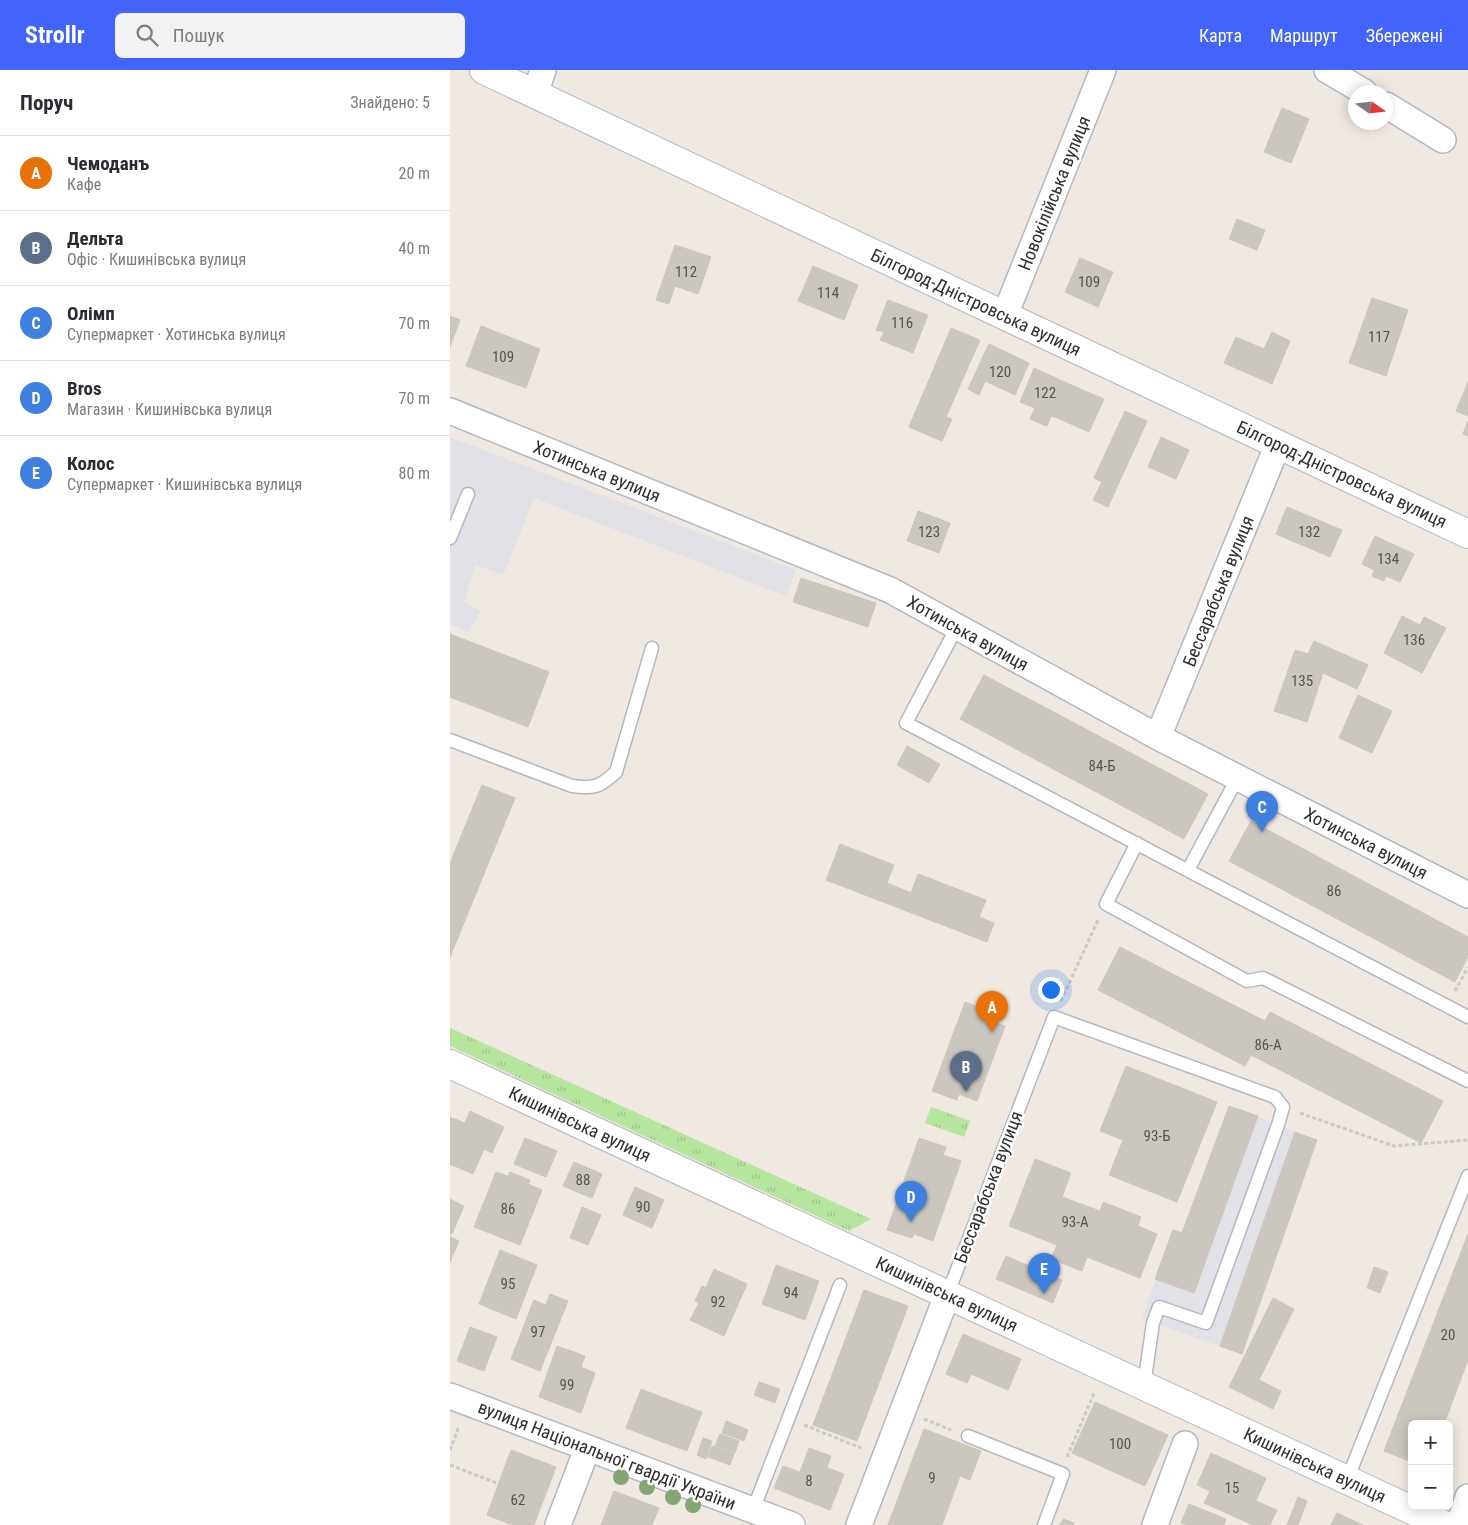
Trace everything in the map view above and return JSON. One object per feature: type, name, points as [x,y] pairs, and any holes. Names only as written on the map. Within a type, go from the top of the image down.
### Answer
[{"type":"street","name":"Білгород-Дністровська вулиця","points":[[484,70],[539,82],[1005,315],[1468,534]]},
{"type":"street","name":"Новокілійська вулиця","points":[[1005,315],[1104,70]]},
{"type":"street","points":[[1327,70],[1352,85]]},
{"type":"street","points":[[1393,109],[1443,140]]},
{"type":"street","name":"Хотинська вулиця","points":[[450,411],[890,590],[1158,737],[1468,895]]},
{"type":"street","name":"Бессарабська вулиця","points":[[1158,737],[1278,444]]},
{"type":"street","name":"Кишинівська вулиця","points":[[450,1064],[948,1293],[1444,1525]]},
{"type":"street","name":"Бессарабська вулиця","points":[[859,1525],[948,1293]]},
{"type":"street","name":"вулиця Національної гвардії України","points":[[450,1396],[792,1525]]},
{"type":"street","points":[[1155,1525],[1185,1444]]},
{"type":"street","points":[[558,1525],[588,1449]]},
{"type":"street","points":[[1459,1525],[1468,1497]]},
{"type":"lane","points":[[450,538],[468,494]]},
{"type":"lane","points":[[957,628],[906,722],[1468,1016]]},
{"type":"lane","points":[[450,740],[572,786],[588,789],[604,784],[616,772],[652,648]]},
{"type":"lane","points":[[1188,870],[1238,777]]},
{"type":"lane","points":[[1136,843],[1106,904],[1247,981],[1263,978],[1468,1081]]},
{"type":"lane","points":[[1054,1017],[1275,1097],[1283,1107],[1206,1323],[1159,1307],[1153,1323],[1144,1385]]},
{"type":"lane","name":"Бессарабська вулиця","points":[[948,1293],[1054,1017]]},
{"type":"lane","points":[[1347,1480],[1468,1176]]},
{"type":"lane","points":[[753,1510],[840,1285]]},
{"type":"lane","points":[[968,1436],[1063,1474],[1044,1525]]},
{"type":"path","points":[[1054,1017],[1106,904]]},
{"type":"path","points":[[1447,1006],[1468,967]]},
{"type":"path","points":[[1283,1107],[1394,1146],[1468,1140]]},
{"type":"path","points":[[1063,1474],[1068,1454],[1096,1389]]},
{"type":"path","points":[[788,1419],[861,1448]]},
{"type":"path","points":[[924,1419],[968,1436]]},
{"type":"path","points":[[450,1450],[459,1426]]},
{"type":"path","points":[[450,1466],[498,1484]]},
{"type":"shaded area","points":[[450,437],[796,570],[786,596],[534,498],[503,575],[475,565],[464,602],[480,611],[469,632],[450,625]]},
{"type":"shaded area","points":[[1229,1106],[1317,1140],[1242,1354],[1142,1319],[1173,1230],[1183,1233]]},
{"type":"green space","points":[[450,1028],[871,1219],[849,1231],[450,1046]]},
{"type":"green space","points":[[931,1107],[970,1121],[964,1137],[925,1123]]},
{"type":"building","points":[[1282,108],[1309,119],[1291,163],[1264,152]]},
{"type":"building","points":[[1237,219],[1265,230],[1257,250],[1229,239]]},
{"type":"building","points":[[675,245],[711,257],[698,294],[675,286],[669,304],[656,300]]},
{"type":"building","points":[[1080,258],[1113,272],[1098,307],[1065,292]]},
{"type":"building","points":[[813,266],[858,285],[844,320],[798,301]]},
{"type":"building","points":[[1372,298],[1408,310],[1386,376],[1349,363]]},
{"type":"building","points":[[888,300],[928,315],[913,353],[880,340],[884,332],[876,330]]},
{"type":"building","points":[[450,316],[460,320],[450,347]]},
{"type":"building","points":[[481,326],[540,349],[526,388],[466,366]]},
{"type":"building","points":[[951,328],[980,340],[946,417],[952,419],[942,441],[909,427]]},
{"type":"building","points":[[1272,332],[1290,341],[1272,384],[1224,363],[1236,337],[1264,349]]},
{"type":"building","points":[[989,344],[1029,363],[1015,395],[985,381],[979,395],[968,389]]},
{"type":"building","points":[[1034,368],[1069,384],[1055,417],[1051,416],[1047,426],[1030,419],[1035,408],[1020,402]]},
{"type":"building","points":[[1468,382],[1468,416],[1456,411]]},
{"type":"building","points":[[1069,384],[1104,399],[1089,432],[1055,417]]},
{"type":"building","points":[[1125,411],[1147,421],[1108,507],[1093,500],[1102,482],[1094,478]]},
{"type":"building","points":[[1468,421],[1468,436],[1463,434]]},
{"type":"building","points":[[1161,437],[1189,450],[1176,479],[1148,467]]},
{"type":"building","points":[[1287,507],[1342,530],[1330,557],[1276,534]]},
{"type":"building","points":[[918,511],[950,523],[939,553],[907,541]]},
{"type":"building","points":[[1375,536],[1414,554],[1400,582],[1386,576],[1384,581],[1372,576],[1374,570],[1362,564]]},
{"type":"building","points":[[801,578],[876,603],[868,627],[793,602]]},
{"type":"building","points":[[1402,616],[1420,625],[1424,617],[1446,628],[1422,673],[1384,653]]},
{"type":"building","points":[[450,634],[549,672],[528,727],[450,697]]},
{"type":"building","points":[[1314,641],[1368,665],[1357,689],[1323,673],[1307,722],[1274,711],[1295,650],[1308,654]]},
{"type":"building","points":[[984,675],[1208,794],[1184,839],[960,719]]},
{"type":"building","points":[[1358,695],[1392,711],[1372,753],[1339,738]]},
{"type":"building","points":[[907,746],[940,764],[929,783],[897,765]]},
{"type":"building","points":[[482,785],[515,798],[450,957],[450,863]]},
{"type":"building","points":[[1251,821],[1468,937],[1468,957],[1455,982],[1229,861]]},
{"type":"building","points":[[840,844],[894,865],[887,883],[911,893],[918,874],[986,900],[979,917],[994,923],[987,942],[826,880]]},
{"type":"building","points":[[1120,947],[1265,1021],[1270,1012],[1443,1101],[1421,1143],[1251,1055],[1245,1066],[1098,990]]},
{"type":"building","points":[[965,1002],[988,1011],[986,1019],[1005,1026],[977,1101],[959,1094],[957,1100],[932,1091]]},
{"type":"building","points":[[1126,1066],[1217,1102],[1177,1202],[1109,1175],[1123,1140],[1100,1131]]},
{"type":"building","points":[[1229,1106],[1258,1116],[1194,1293],[1155,1279],[1173,1230],[1182,1233]]},
{"type":"building","points":[[470,1111],[504,1127],[492,1153],[484,1149],[473,1174],[450,1164],[450,1117],[465,1123]]},
{"type":"building","points":[[1295,1132],[1317,1140],[1242,1354],[1220,1346]]},
{"type":"building","points":[[525,1138],[557,1151],[546,1177],[514,1164]]},
{"type":"building","points":[[919,1138],[946,1147],[943,1155],[961,1161],[933,1241],[914,1234],[912,1238],[887,1230]]},
{"type":"building","points":[[1035,1159],[1071,1173],[1062,1197],[1100,1211],[1103,1202],[1141,1217],[1138,1226],[1157,1234],[1140,1278],[1087,1257],[1082,1271],[1051,1259],[1057,1245],[1009,1226]]},
{"type":"building","points":[[574,1162],[602,1174],[592,1198],[563,1186]]},
{"type":"building","points":[[496,1172],[508,1176],[510,1172],[530,1180],[528,1184],[542,1190],[520,1245],[474,1227]]},
{"type":"building","points":[[635,1187],[664,1200],[652,1228],[623,1215]]},
{"type":"building","points":[[450,1199],[464,1206],[452,1234],[450,1233]]},
{"type":"building","points":[[582,1207],[601,1215],[588,1245],[570,1238]]},
{"type":"building","points":[[1468,1234],[1468,1360],[1446,1420],[1408,1420],[1408,1460],[1384,1451]]},
{"type":"building","points":[[450,1237],[459,1241],[450,1262]]},
{"type":"building","points":[[500,1250],[537,1265],[516,1319],[479,1304]]},
{"type":"building","points":[[1006,1256],[1062,1280],[1053,1303],[996,1279]]},
{"type":"building","points":[[776,1265],[819,1281],[805,1320],[762,1304]]},
{"type":"building","points":[[1374,1267],[1388,1272],[1380,1293],[1367,1288]]},
{"type":"building","points":[[714,1269],[747,1284],[724,1336],[690,1320],[699,1303],[695,1301],[702,1286],[706,1288]]},
{"type":"building","points":[[864,1290],[908,1306],[857,1441],[813,1425]]},
{"type":"building","points":[[550,1294],[568,1301],[540,1371],[511,1359],[534,1300],[546,1305]]},
{"type":"building","points":[[1273,1298],[1294,1309],[1259,1380],[1281,1391],[1273,1409],[1229,1387]]},
{"type":"building","points":[[470,1327],[497,1337],[484,1371],[457,1361]]},
{"type":"building","points":[[963,1334],[1021,1359],[1008,1390],[971,1374],[967,1383],[946,1374]]},
{"type":"building","points":[[557,1346],[585,1356],[581,1367],[595,1373],[581,1413],[539,1397]]},
{"type":"building","points":[[759,1382],[780,1389],[775,1403],[754,1395]]},
{"type":"building","points":[[641,1389],[672,1401],[657,1440],[626,1428]]},
{"type":"building","points":[[672,1401],[702,1412],[687,1451],[657,1440]]},
{"type":"building","points":[[1095,1402],[1168,1435],[1145,1486],[1072,1453]]},
{"type":"building","points":[[726,1421],[748,1430],[744,1441],[722,1433]]},
{"type":"building","points":[[924,1429],[981,1451],[970,1480],[960,1476],[942,1525],[888,1525]]},
{"type":"building","points":[[720,1434],[739,1441],[735,1453],[715,1446]]},
{"type":"building","points":[[703,1438],[712,1441],[706,1459],[697,1455]]},
{"type":"building","points":[[712,1446],[734,1454],[730,1465],[708,1457]]},
{"type":"building","points":[[809,1448],[831,1456],[827,1468],[844,1474],[830,1510],[774,1488],[783,1466],[800,1472]]},
{"type":"building","points":[[511,1450],[556,1467],[534,1525],[512,1525],[487,1515]]},
{"type":"building","points":[[1211,1453],[1266,1478],[1256,1501],[1277,1510],[1270,1525],[1253,1525],[1204,1503],[1210,1491],[1197,1485]]},
{"type":"building","points":[[614,1491],[659,1508],[652,1525],[601,1525]]},
{"type":"building","points":[[1298,1497],[1307,1501],[1298,1525],[1287,1525]]},
{"type":"building","points":[[1189,1504],[1226,1519],[1224,1525],[1187,1525],[1181,1523]]},
{"type":"building","points":[[1337,1513],[1363,1525],[1331,1525]]},
{"type":"building","points":[[1063,1519],[1074,1523],[1073,1525],[1060,1525]]},
{"type":"place","name":"Олімп","points":[[1262,832]]},
{"type":"place","name":"Чемоданъ","points":[[992,1032]]},
{"type":"place","name":"Дельта","points":[[966,1092]]},
{"type":"place","name":"Bros","points":[[911,1222]]},
{"type":"place","name":"Колос","points":[[1044,1294]]}]
